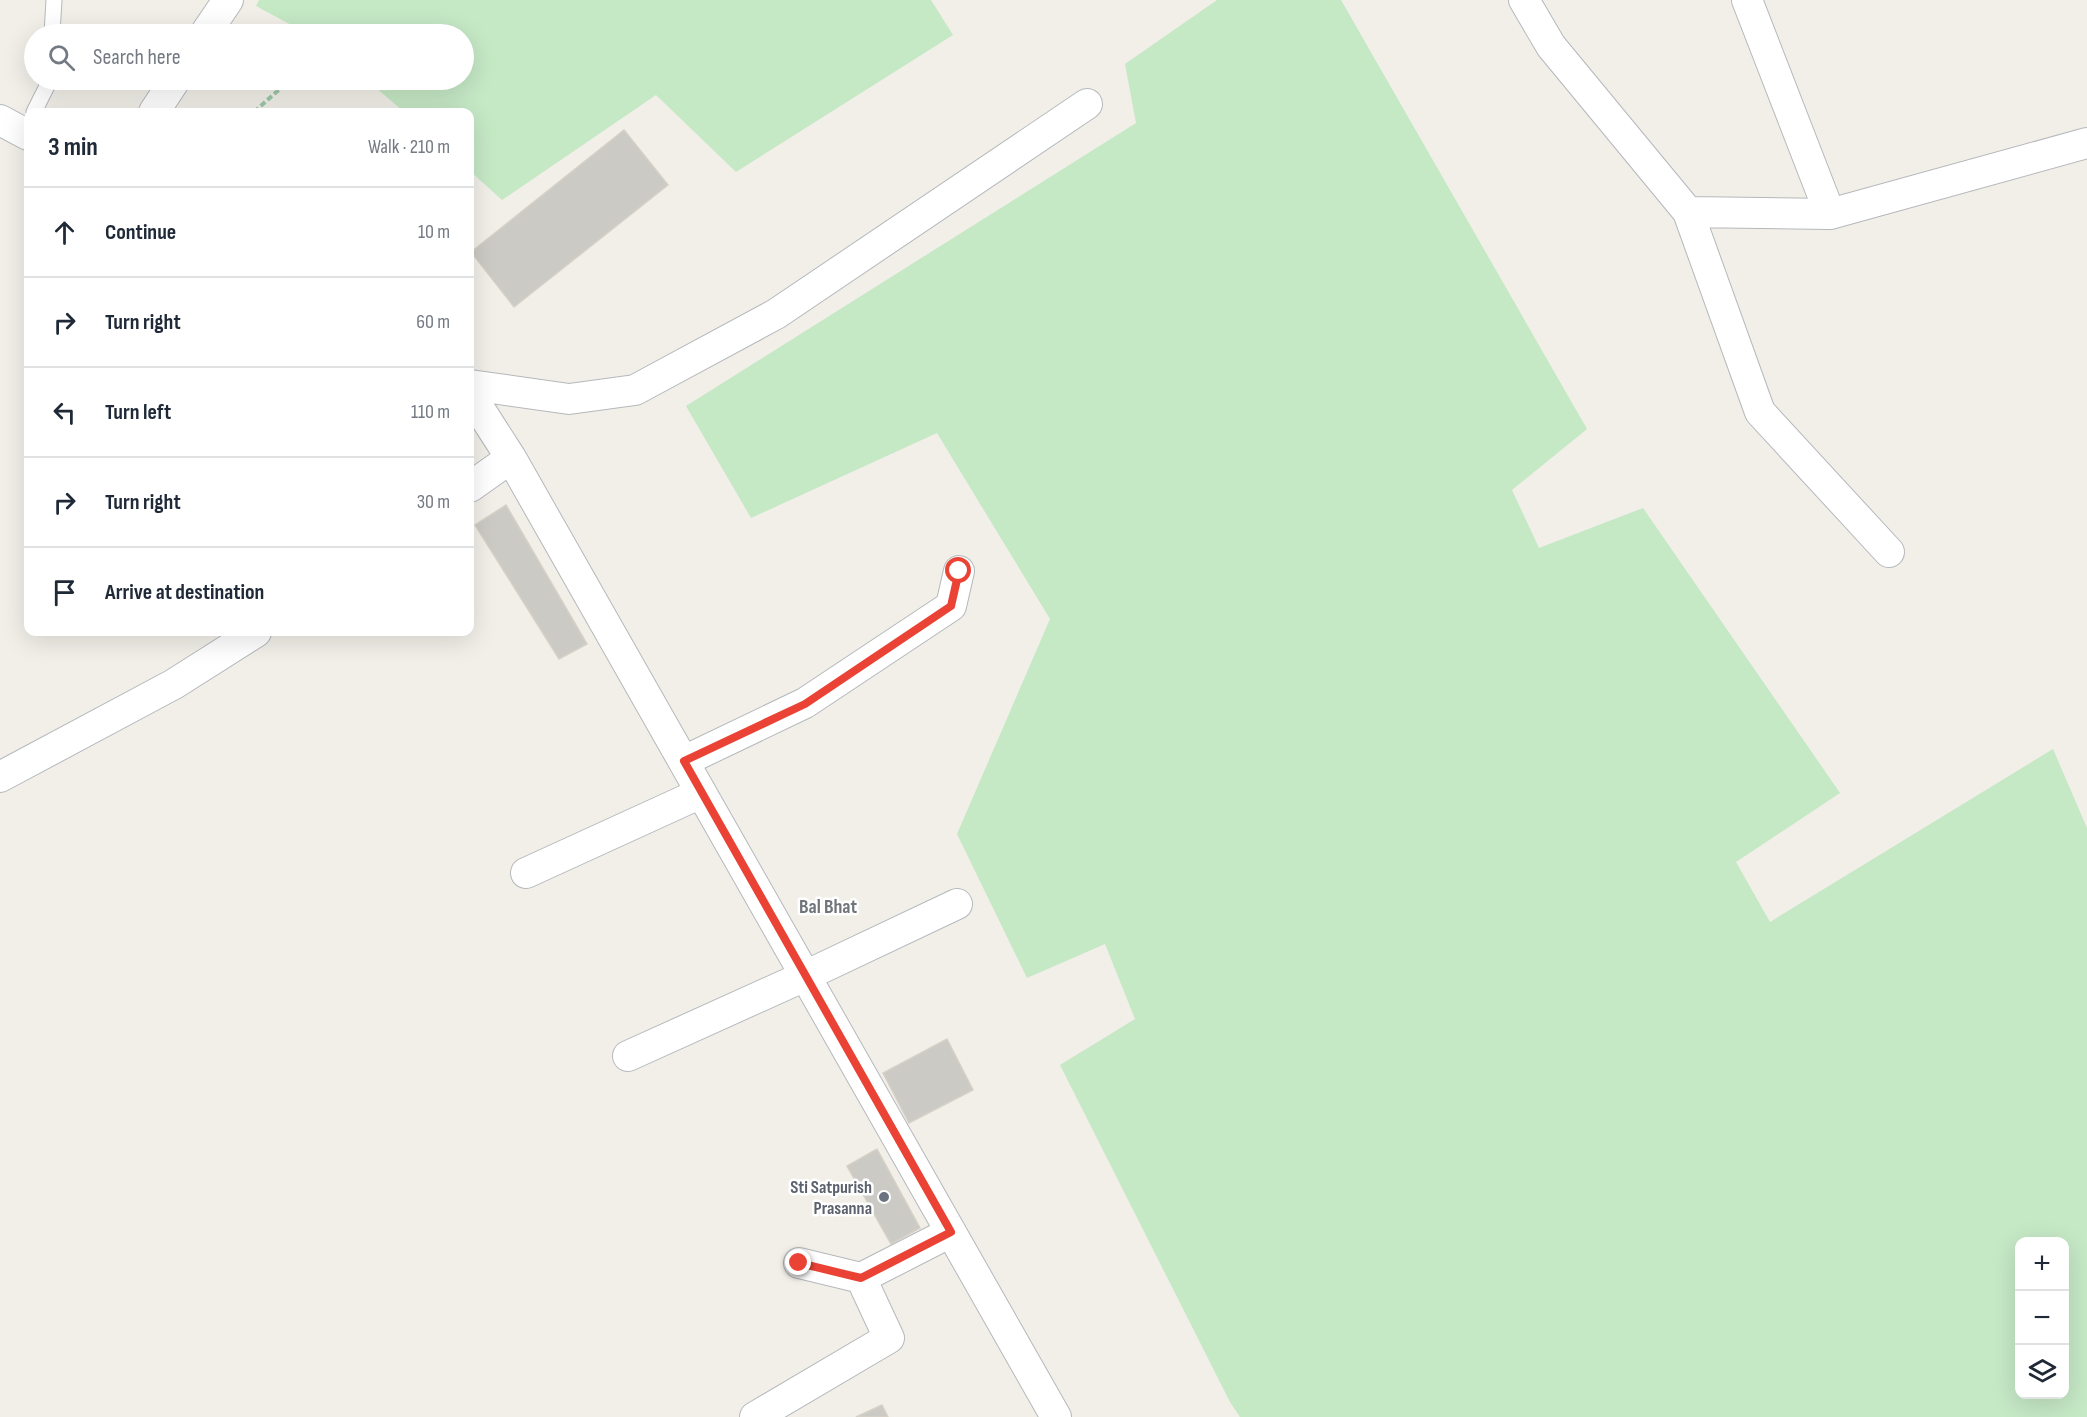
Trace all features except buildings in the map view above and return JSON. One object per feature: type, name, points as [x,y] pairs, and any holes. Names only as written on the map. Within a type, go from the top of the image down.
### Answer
[{"type":"street","points":[[212,24],[228,0]]},
{"type":"street","points":[[1524,0],[1551,46],[1688,212],[1760,412],[1888,552]]},
{"type":"street","points":[[1747,0],[1830,214]]},
{"type":"street","points":[[157,108],[169,90]]},
{"type":"street","points":[[474,386],[569,399],[635,390],[776,314],[1087,104]]},
{"type":"street","points":[[1688,212],[1830,214],[2087,143]]},
{"type":"street","points":[[474,400],[511,458],[1056,1417]]},
{"type":"street","points":[[474,484],[511,458]]},
{"type":"street","points":[[684,761],[805,704],[951,606],[959,571]]},
{"type":"street","points":[[0,777],[174,684],[250,636]]},
{"type":"street","points":[[526,873],[701,793]]},
{"type":"street","points":[[628,1056],[957,904]]},
{"type":"street","points":[[799,1263],[861,1278],[951,1232]]},
{"type":"street","points":[[754,1417],[889,1338],[861,1278]]},
{"type":"lane","points":[[53,24],[54,0]]},
{"type":"lane","points":[[33,108],[44,90]]},
{"type":"path","points":[[258,108],[279,90]]},
{"type":"green space","points":[[259,0],[931,0],[953,35],[736,172],[656,95],[502,200],[474,175],[474,108],[399,108],[379,90],[474,90],[474,24],[289,24],[256,6]]},
{"type":"green space","points":[[1217,0],[1341,0],[1587,429],[1512,490],[1539,548],[1643,508],[1840,793],[1736,862],[1770,922],[2053,749],[2087,828],[2087,1417],[1240,1417],[1230,1402],[1060,1065],[1135,1019],[1105,944],[1027,978],[957,834],[1050,619],[937,433],[751,518],[686,406],[1136,123],[1125,64]]},
{"type":"place","name":"Sti Satpurish Prasanna","points":[[884,1197]]},
{"type":"district","name":"Bal Bhat","points":[[828,907]]},
{"type":"route","points":[[799,1263],[861,1278],[951,1232],[684,761],[805,704],[951,606],[959,571]]}]
